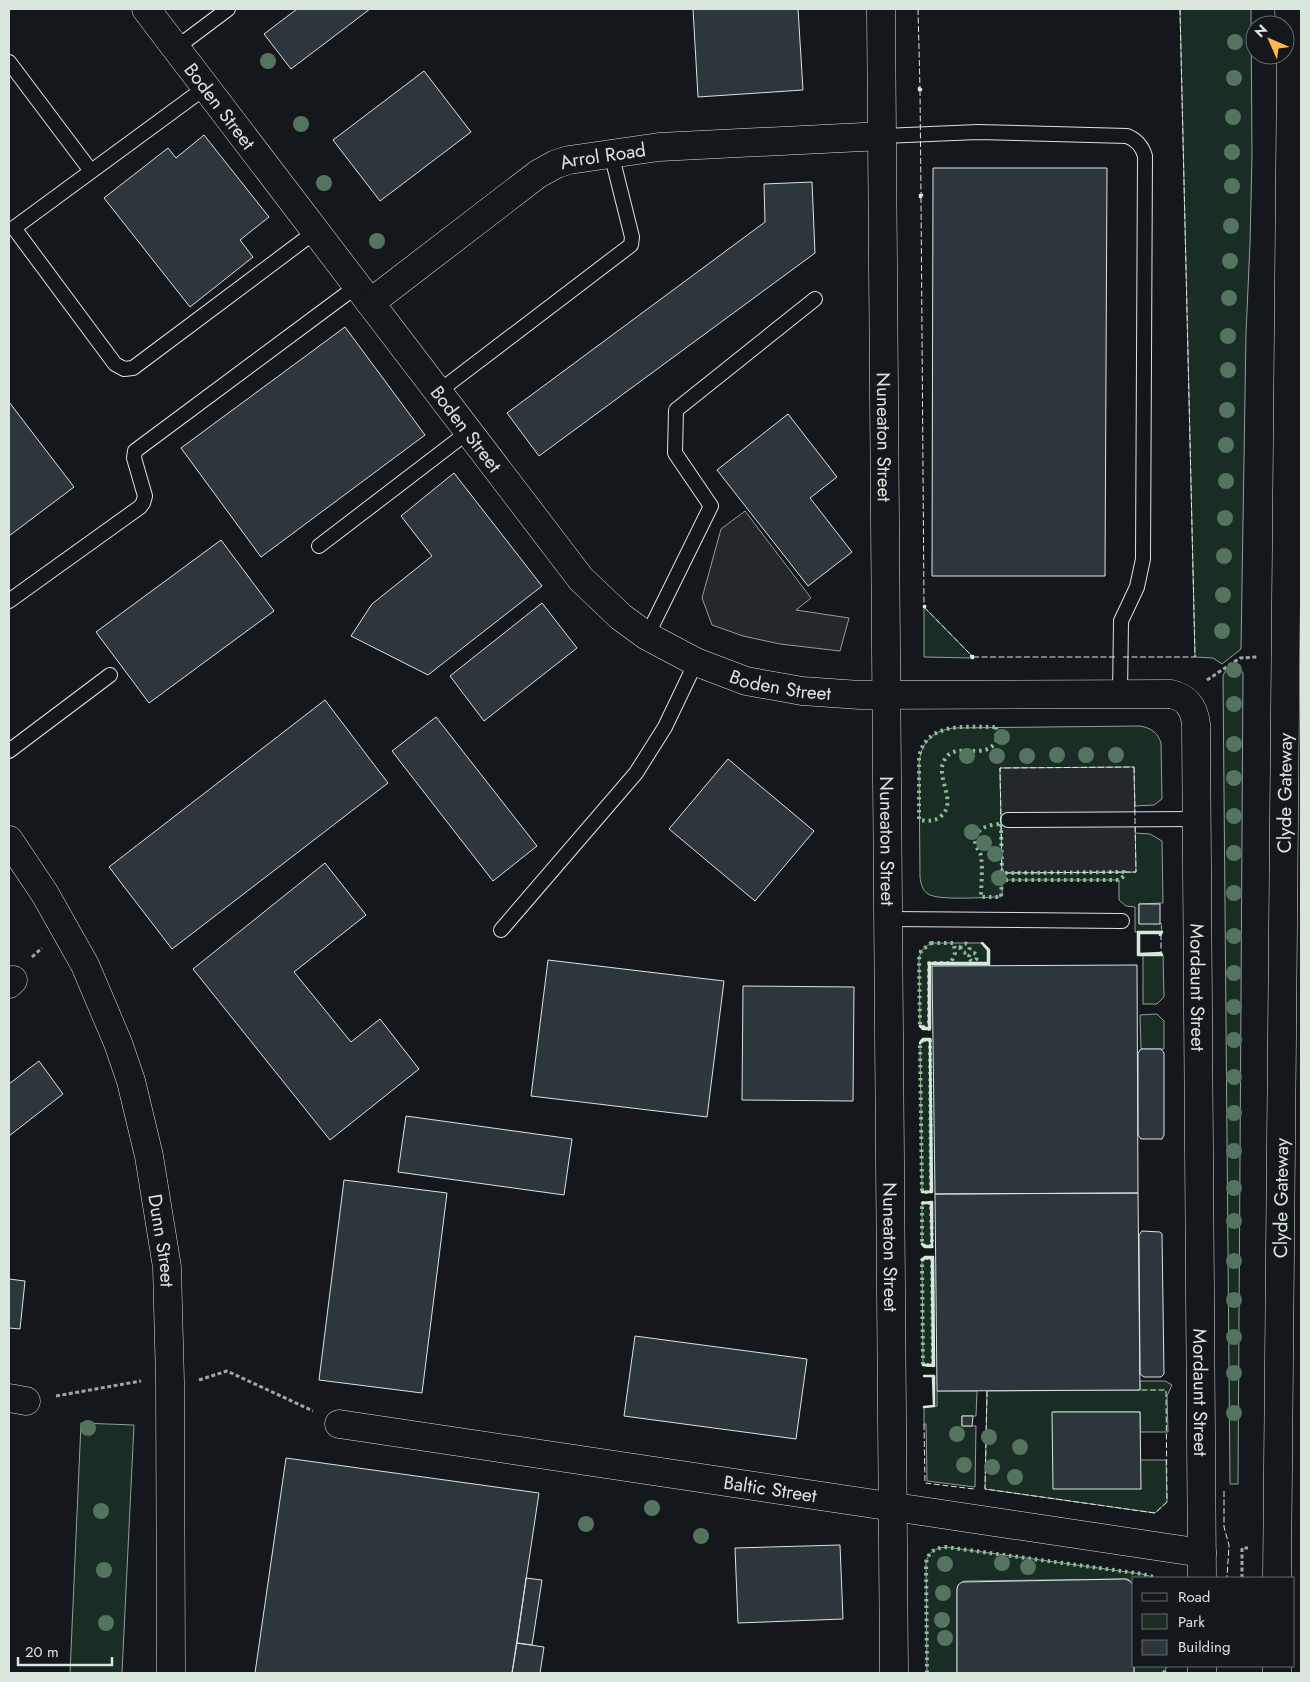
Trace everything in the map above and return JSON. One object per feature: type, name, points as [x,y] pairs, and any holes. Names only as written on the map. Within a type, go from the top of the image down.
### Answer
[{"type":"street","name":"Boden Street","points":[[146,9],[581,579],[621,617],[647,636],[696,662],[746,681],[776,687],[833,694],[887,696]]},
{"type":"street","name":"Nuneaton Street","points":[[881,9],[894,1673]]},
{"type":"street","name":"Clyde Gateway","points":[[1277,1577],[1291,73],[1289,9]]},
{"type":"street","name":"Arrol Road","points":[[364,295],[547,168],[569,160],[659,147],[882,136]]},
{"type":"street","points":[[887,696],[1172,694],[1183,698]]},
{"type":"street","name":"Mordaunt Street","points":[[1183,698],[1192,708],[1196,724],[1202,1566]]},
{"type":"street","name":"Dunn Street","points":[[9,840],[45,894],[66,930],[92,982],[131,1081],[144,1133],[163,1234],[167,1267],[170,1381],[171,1673]]},
{"type":"street","name":"Baltic Street","points":[[339,1424],[893,1508],[1202,1566]]},
{"type":"lane","points":[[176,48],[228,9]]},
{"type":"lane","points":[[9,62],[91,171]]},
{"type":"lane","points":[[206,87],[91,171],[12,224],[115,364],[124,369],[133,368],[316,231]]},
{"type":"lane","points":[[882,136],[978,132],[1127,136],[1134,139],[1143,150],[1145,156],[1143,560],[1137,587],[1121,620],[1120,694]]},
{"type":"lane","points":[[438,392],[631,245],[632,237],[611,153]]},
{"type":"lane","points":[[9,601],[140,507],[144,496],[134,458],[135,451],[364,295]]},
{"type":"lane","points":[[647,636],[711,506],[675,453],[676,410],[815,298]]},
{"type":"lane","points":[[319,546],[468,432]]},
{"type":"lane","points":[[501,930],[636,773],[665,727],[696,662]]},
{"type":"lane","points":[[9,751],[110,675]]},
{"type":"lane","points":[[1008,820],[1197,820]]},
{"type":"lane","points":[[889,919],[1122,920]]},
{"type":"path","points":[[1183,698],[1240,658],[1285,658]]},
{"type":"path","points":[[11,982],[24,962],[66,930]]},
{"type":"green space","points":[[1180,9],[1251,9],[1251,15],[1245,15],[1245,65],[1251,65],[1252,156],[1246,333],[1241,649],[1222,664],[1213,658],[1195,657]]},
{"type":"green space","points":[[924,607],[972,656],[972,658],[924,657]]},
{"type":"green space","points":[[1238,666],[1243,673],[1238,1484],[1230,1484],[1223,676],[1229,668]]},
{"type":"green space","points":[[1139,726],[1153,731],[1161,743],[1162,799],[1154,805],[1135,806],[1134,768],[1000,768],[1002,872],[1135,872],[1135,833],[1150,834],[1162,841],[1163,903],[1139,904],[1139,923],[1161,923],[1162,932],[1135,932],[1135,907],[1126,906],[1119,900],[1119,880],[1002,880],[1002,896],[1000,897],[942,897],[928,894],[924,891],[920,877],[919,765],[922,750],[928,739],[933,735],[953,728]]},
{"type":"green space","points":[[931,943],[982,943],[988,950],[988,963],[929,963],[929,1029],[920,1026],[919,959],[921,951]]},
{"type":"green space","points":[[1143,955],[1163,955],[1164,997],[1157,1004],[1143,1004]]},
{"type":"green space","points":[[1157,1014],[1164,1021],[1164,1049],[1141,1049],[1140,1015]]},
{"type":"green space","points":[[923,1040],[930,1040],[931,1192],[922,1192],[920,1043]]},
{"type":"green space","points":[[922,1203],[931,1203],[932,1246],[922,1244]]},
{"type":"green space","points":[[932,1258],[933,1365],[923,1365],[922,1260]]},
{"type":"green space","points":[[1140,1381],[1165,1381],[1172,1385],[1167,1396],[1168,1432],[1140,1432],[1140,1412],[1053,1412],[1140,1460],[1166,1460],[1167,1502],[1155,1513],[985,1489],[987,1391],[1140,1390]]},
{"type":"green space","points":[[937,1391],[977,1391],[976,1416],[962,1416],[962,1426],[976,1426],[975,1487],[927,1481],[924,1407],[937,1406]]},
{"type":"green space","points":[[81,1423],[134,1425],[122,1673],[70,1673]]},
{"type":"green space","points":[[946,1547],[1152,1577],[1132,1577],[1132,1584],[1128,1579],[962,1582],[957,1588],[957,1673],[927,1673],[926,1563],[928,1556],[939,1548]]},
{"type":"green space","points":[[1134,1667],[1167,1667],[1164,1673],[1134,1673]]},
{"type":"shaded area","points":[[745,511],[811,598],[796,610],[849,618],[840,651],[780,644],[743,636],[712,625],[702,598],[721,529]]},
{"type":"shaded area","points":[[1134,767],[1136,872],[1002,873],[1000,768]]},
{"type":"building","points":[[297,9],[370,9],[291,69],[264,34]]},
{"type":"building","points":[[693,9],[798,9],[803,90],[698,97]]},
{"type":"building","points":[[424,71],[471,132],[380,201],[333,140]]},
{"type":"building","points":[[204,135],[269,217],[240,240],[253,257],[190,307],[104,198],[168,148],[176,158]]},
{"type":"building","points":[[933,168],[1107,168],[1105,576],[932,576]]},
{"type":"building","points":[[812,182],[815,253],[539,456],[507,413],[765,222],[764,184]]},
{"type":"building","points":[[345,327],[425,435],[261,557],[181,448]]},
{"type":"building","points":[[9,402],[74,487],[9,536]]},
{"type":"building","points":[[788,414],[837,477],[810,498],[852,552],[808,586],[717,470]]},
{"type":"building","points":[[454,473],[542,586],[428,675],[351,636],[372,604],[432,556],[401,516]]},
{"type":"building","points":[[221,540],[274,611],[149,703],[96,632]]},
{"type":"building","points":[[542,603],[577,648],[484,721],[450,676]]},
{"type":"building","points":[[325,700],[388,783],[172,949],[109,867]]},
{"type":"building","points":[[436,717],[537,846],[493,881],[392,751]]},
{"type":"building","points":[[728,759],[814,831],[755,901],[669,829]]},
{"type":"building","points":[[325,863],[366,915],[294,972],[351,1042],[380,1019],[419,1069],[330,1140],[193,969]]},
{"type":"building","points":[[1139,904],[1160,904],[1160,924],[1139,924]]},
{"type":"building","points":[[548,960],[724,981],[707,1117],[531,1096]]},
{"type":"building","points":[[1137,965],[1138,1193],[935,1194],[932,966]]},
{"type":"building","points":[[743,986],[854,987],[853,1101],[742,1100]]},
{"type":"building","points":[[1141,1049],[1161,1049],[1164,1053],[1164,1135],[1162,1139],[1141,1139],[1138,1135],[1138,1053]]},
{"type":"building","points":[[39,1061],[63,1094],[9,1136],[9,1084]]},
{"type":"building","points":[[406,1116],[572,1139],[564,1195],[398,1172]]},
{"type":"building","points":[[344,1180],[447,1193],[422,1393],[319,1380]]},
{"type":"building","points":[[1138,1193],[1140,1390],[937,1391],[935,1194]]},
{"type":"building","points":[[1142,1231],[1160,1232],[1162,1234],[1164,1374],[1161,1377],[1144,1377],[1140,1374],[1139,1235]]},
{"type":"building","points":[[9,1279],[25,1281],[20,1329],[9,1328]]},
{"type":"building","points":[[635,1336],[807,1359],[796,1439],[624,1416]]},
{"type":"building","points":[[1052,1412],[1140,1412],[1141,1489],[1053,1489]]},
{"type":"building","points":[[962,1416],[973,1416],[972,1426],[962,1426]]},
{"type":"building","points":[[286,1458],[539,1493],[512,1673],[255,1673]]},
{"type":"building","points":[[840,1545],[843,1619],[738,1623],[735,1548]]},
{"type":"building","points":[[526,1578],[542,1580],[532,1645],[517,1643]]},
{"type":"building","points":[[1125,1579],[1130,1581],[1132,1584],[1132,1667],[1134,1667],[1134,1673],[957,1673],[957,1590],[958,1585],[962,1582]]},
{"type":"building","points":[[517,1643],[544,1647],[540,1673],[512,1673]]},
{"type":"hedge","points":[[961,727],[996,727],[997,740],[992,747],[978,751],[955,752],[944,761],[942,774],[947,797],[946,810],[934,820],[919,820],[919,757],[923,745],[930,737],[950,729],[961,727]]},
{"type":"hedge","points":[[1001,824],[1002,873],[1124,872],[1124,876],[1119,880],[1002,880],[1001,897],[981,897],[982,862],[976,846],[976,836],[978,832],[986,827],[1001,824]]},
{"type":"hedge","points":[[931,943],[954,943],[955,953],[951,963],[929,963],[929,1029],[920,1026],[919,959],[921,951],[931,943]]},
{"type":"hedge","points":[[965,944],[969,948],[965,952],[961,948],[965,944]]},
{"type":"hedge","points":[[973,953],[977,957],[973,961],[969,957],[973,953]]},
{"type":"hedge","points":[[923,1040],[930,1040],[931,1192],[922,1192],[920,1043],[923,1040]]},
{"type":"hedge","points":[[922,1203],[931,1203],[932,1246],[922,1244],[922,1203]]},
{"type":"hedge","points":[[926,1258],[932,1258],[933,1365],[923,1365],[922,1260],[926,1258]]},
{"type":"hedge","points":[[927,1673],[926,1563],[930,1553],[939,1548],[946,1547],[1143,1574],[1153,1577]]},
{"type":"hedge","points":[[1164,1673],[1167,1667]]},
{"type":"fence","points":[[918,9],[920,88]]},
{"type":"fence","points":[[1123,657],[1195,657],[1180,9]]},
{"type":"fence","points":[[920,90],[921,195]]},
{"type":"fence","points":[[921,197],[924,606]]},
{"type":"fence","points":[[924,607],[972,656]]},
{"type":"fence","points":[[973,657],[1116,657]]},
{"type":"fence","points":[[1134,767],[1136,872],[1002,873],[1000,768],[1134,767]]},
{"type":"fence","points":[[1161,934],[1161,953]]},
{"type":"fence","points":[[987,1391],[985,1489],[1155,1513],[1167,1502],[1166,1390],[1140,1390]]},
{"type":"fence","points":[[924,1424],[925,1483],[974,1489]]},
{"type":"fence","points":[[1224,1491],[1224,1527],[1229,1545],[1227,1577]]},
{"type":"wall","points":[[919,88],[921,89],[921,90],[919,90],[919,88]]},
{"type":"wall","points":[[920,195],[922,195],[921,197],[920,197],[920,195]]},
{"type":"wall","points":[[971,656],[973,656],[973,658],[972,658],[971,656]]},
{"type":"wall","points":[[1138,932],[1162,932],[1160,935],[1160,933],[1139,933],[1139,954],[1161,953],[1162,955],[1138,955],[1138,932]]},
{"type":"wall","points":[[982,943],[988,950],[988,963],[929,963],[929,1029],[920,1026],[923,1029],[930,1029],[930,964],[989,964],[989,950],[982,943]]},
{"type":"wall","points":[[923,1039],[920,1043],[923,1040],[930,1040],[931,1192],[922,1192],[932,1192],[930,1039],[923,1039]]},
{"type":"wall","points":[[932,1202],[922,1203],[931,1203],[932,1246],[925,1246],[922,1244],[925,1247],[932,1247],[932,1202]]},
{"type":"wall","points":[[925,1257],[933,1257],[934,1366],[923,1365],[933,1365],[932,1258],[922,1260],[925,1257]]},
{"type":"wall","points":[[924,1376],[933,1376],[934,1406],[924,1407],[934,1406],[934,1376],[924,1376]]}]
